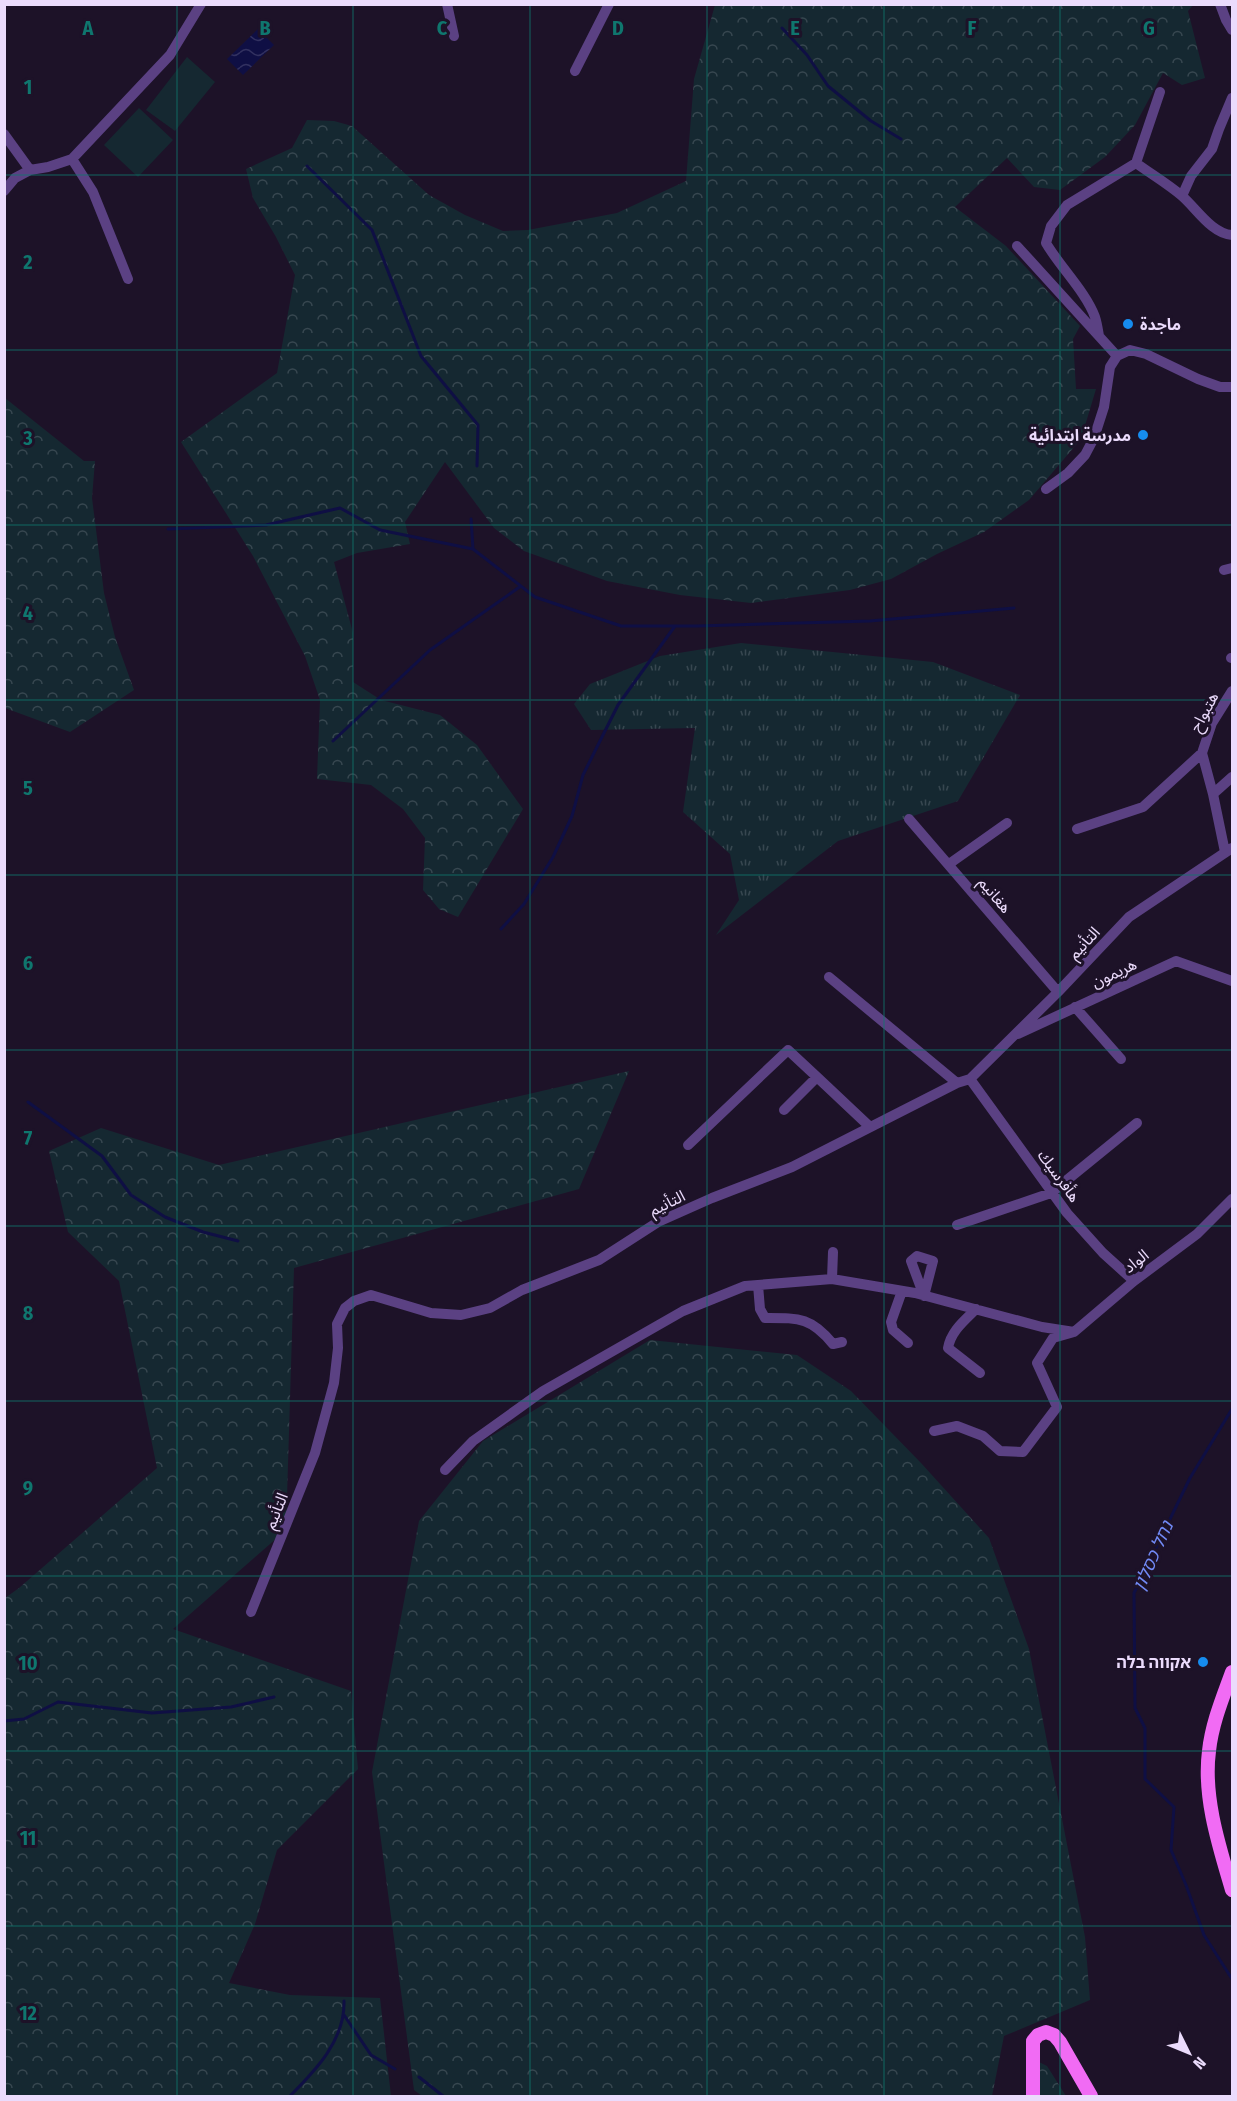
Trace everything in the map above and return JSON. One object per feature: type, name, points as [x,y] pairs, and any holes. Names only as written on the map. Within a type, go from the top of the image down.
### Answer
[{"type":"main road","points":[[1233,1671],[1212,1731],[1208,1771],[1212,1808],[1220,1847],[1233,1890]]},
{"type":"main road","points":[[1033,2097],[1033,2041],[1038,2035],[1046,2032],[1054,2035],[1060,2042],[1091,2097]]},
{"type":"street","points":[[4,191],[10,177],[72,159],[170,55],[201,4]]},
{"type":"street","points":[[447,4],[454,36]]},
{"type":"street","points":[[575,71],[609,4]]},
{"type":"street","points":[[1220,4],[1233,30]]},
{"type":"street","points":[[1098,336],[1096,318],[1046,243],[1051,226],[1067,205],[1136,163],[1160,92]]},
{"type":"street","points":[[1182,196],[1191,176],[1212,149],[1233,98]]},
{"type":"street","points":[[4,134],[30,170]]},
{"type":"street","points":[[72,159],[93,192],[128,279]]},
{"type":"street","points":[[1136,163],[1182,196],[1222,233],[1233,235]]},
{"type":"street","points":[[1017,246],[1117,356]]},
{"type":"street","points":[[1046,489],[1068,473],[1085,455],[1104,407],[1110,367],[1117,356],[1130,350],[1146,354],[1198,379],[1220,387],[1233,387]]},
{"type":"street","name":"هتبواح","points":[[1229,850],[1202,753],[1212,723],[1233,691]]},
{"type":"street","points":[[1077,830],[1143,807],[1202,753]]},
{"type":"street","points":[[1213,794],[1233,777]]},
{"type":"street","name":"هغانيم","points":[[909,819],[1058,992]]},
{"type":"street","points":[[949,864],[1007,823]]},
{"type":"street","name":"التأنيم","points":[[251,1612],[315,1453],[334,1383],[338,1348],[337,1324],[345,1308],[354,1301],[371,1295],[431,1313],[461,1315],[490,1308],[522,1290],[599,1260],[658,1222],[792,1167],[868,1126],[957,1083],[970,1079],[1058,992],[1129,917],[1229,850]]},
{"type":"street","name":"هريمون","points":[[1011,1037],[1176,961],[1233,981]]},
{"type":"street","points":[[829,976],[957,1083]]},
{"type":"street","points":[[1075,1007],[1121,1059]]},
{"type":"street","points":[[688,1145],[788,1050],[868,1126]]},
{"type":"street","points":[[784,1110],[817,1077]]},
{"type":"street","name":"هأفرسيك","points":[[970,1079],[1051,1193],[1103,1253],[1134,1281]]},
{"type":"street","points":[[957,1225],[1051,1193],[1137,1122]]},
{"type":"street","name":"الواد","points":[[934,1431],[957,1426],[983,1436],[1000,1451],[1023,1452],[1057,1407],[1038,1364],[1053,1338],[1074,1332],[1134,1281],[1197,1234],[1233,1199]]},
{"type":"street","points":[[832,1279],[833,1252]]},
{"type":"street","points":[[445,1470],[473,1441],[543,1392],[682,1311],[745,1286],[832,1279],[903,1291],[1042,1327],[1074,1332]]},
{"type":"street","points":[[758,1285],[760,1309],[765,1318],[800,1319],[814,1324],[833,1344],[842,1342]]},
{"type":"street","points":[[903,1291],[891,1322],[893,1330],[908,1343]]},
{"type":"street","points":[[976,1309],[959,1325],[950,1339],[948,1348],[980,1373]]},
{"type":"green space","points":[[715,5],[1193,5],[1188,11],[1205,78],[1182,85],[1163,73],[1135,125],[1105,157],[1060,190],[1034,187],[1007,158],[955,207],[1006,246],[1080,326],[1073,339],[1076,389],[1096,389],[1081,439],[1029,500],[984,532],[891,579],[850,590],[751,603],[680,595],[607,581],[524,551],[494,528],[445,462],[405,522],[410,544],[357,553],[334,562],[353,633],[353,682],[381,700],[440,715],[477,745],[523,809],[458,917],[439,909],[423,890],[425,838],[403,809],[371,785],[317,779],[320,700],[305,656],[253,556],[181,442],[277,373],[295,275],[253,198],[246,169],[292,148],[307,120],[334,121],[352,126],[429,195],[465,215],[503,231],[528,230],[617,213],[686,181],[694,79]]},
{"type":"green space","points":[[187,57],[215,82],[175,131],[146,110]]},
{"type":"green space","points":[[139,108],[173,140],[138,177],[104,145]]},
{"type":"green space","points":[[5,398],[84,461],[95,461],[92,498],[104,593],[115,637],[134,690],[70,732],[5,708]]},
{"type":"green space","points":[[741,643],[933,662],[1020,695],[958,801],[838,841],[716,935],[739,900],[730,854],[683,812],[695,728],[591,730],[574,704],[590,684],[660,656]]},
{"type":"green space","points":[[629,1071],[579,1189],[294,1268],[286,1530],[173,1629],[351,1691],[358,1769],[277,1850],[255,1924],[229,1983],[290,1995],[380,1998],[391,2096],[5,2096],[5,1598],[157,1468],[119,1281],[68,1232],[49,1151],[101,1128],[219,1165]]},
{"type":"green space","points":[[650,1340],[797,1355],[851,1391],[989,1538],[1029,1649],[1085,1937],[1090,2000],[1004,2036],[992,2096],[422,2096],[414,2090],[372,1772],[419,1521],[483,1441]]},
{"type":"green space","points":[[1037,2061],[1047,2066],[1066,2096],[1037,2096]]},
{"type":"water","points":[[258,29],[274,45],[243,75],[227,59]]},
{"type":"waterway","points":[[782,28],[807,55],[828,86],[871,121],[901,139]]},
{"type":"waterway","points":[[307,166],[372,230],[421,356],[478,425],[477,466]]},
{"type":"waterway","points":[[168,529],[266,525],[340,508],[380,530],[473,549]]},
{"type":"waterway","points":[[471,519],[473,549],[535,597],[621,626],[870,621],[1014,608]]},
{"type":"waterway","points":[[333,741],[430,650],[521,586]]},
{"type":"waterway","points":[[501,929],[524,904],[553,857],[572,816],[583,775],[618,705],[675,626]]},
{"type":"waterway","points":[[28,1102],[102,1156],[131,1195],[165,1217],[203,1232],[238,1241]]},
{"type":"waterway","name":"נחל כסלון","points":[[1232,1409],[1190,1478],[1134,1593],[1135,1708],[1145,1728],[1145,1779],[1174,1807],[1171,1850],[1204,1935],[1232,1979]]},
{"type":"waterway","points":[[4,1721],[24,1719],[58,1702],[152,1713],[231,1707],[274,1697]]},
{"type":"waterway","points":[[290,2096],[319,2065],[334,2041],[340,2029],[344,2001]]},
{"type":"waterway","points":[[344,2015],[371,2055],[395,2069]]},
{"type":"waterway","points":[[419,2077],[443,2096]]},
{"type":"place","name":"ماجدة","points":[[1128,324]]},
{"type":"place","name":"مدرسة ابتدائية","points":[[1143,435]]},
{"type":"place","name":"אקווה בלה","points":[[1203,1662]]}]
